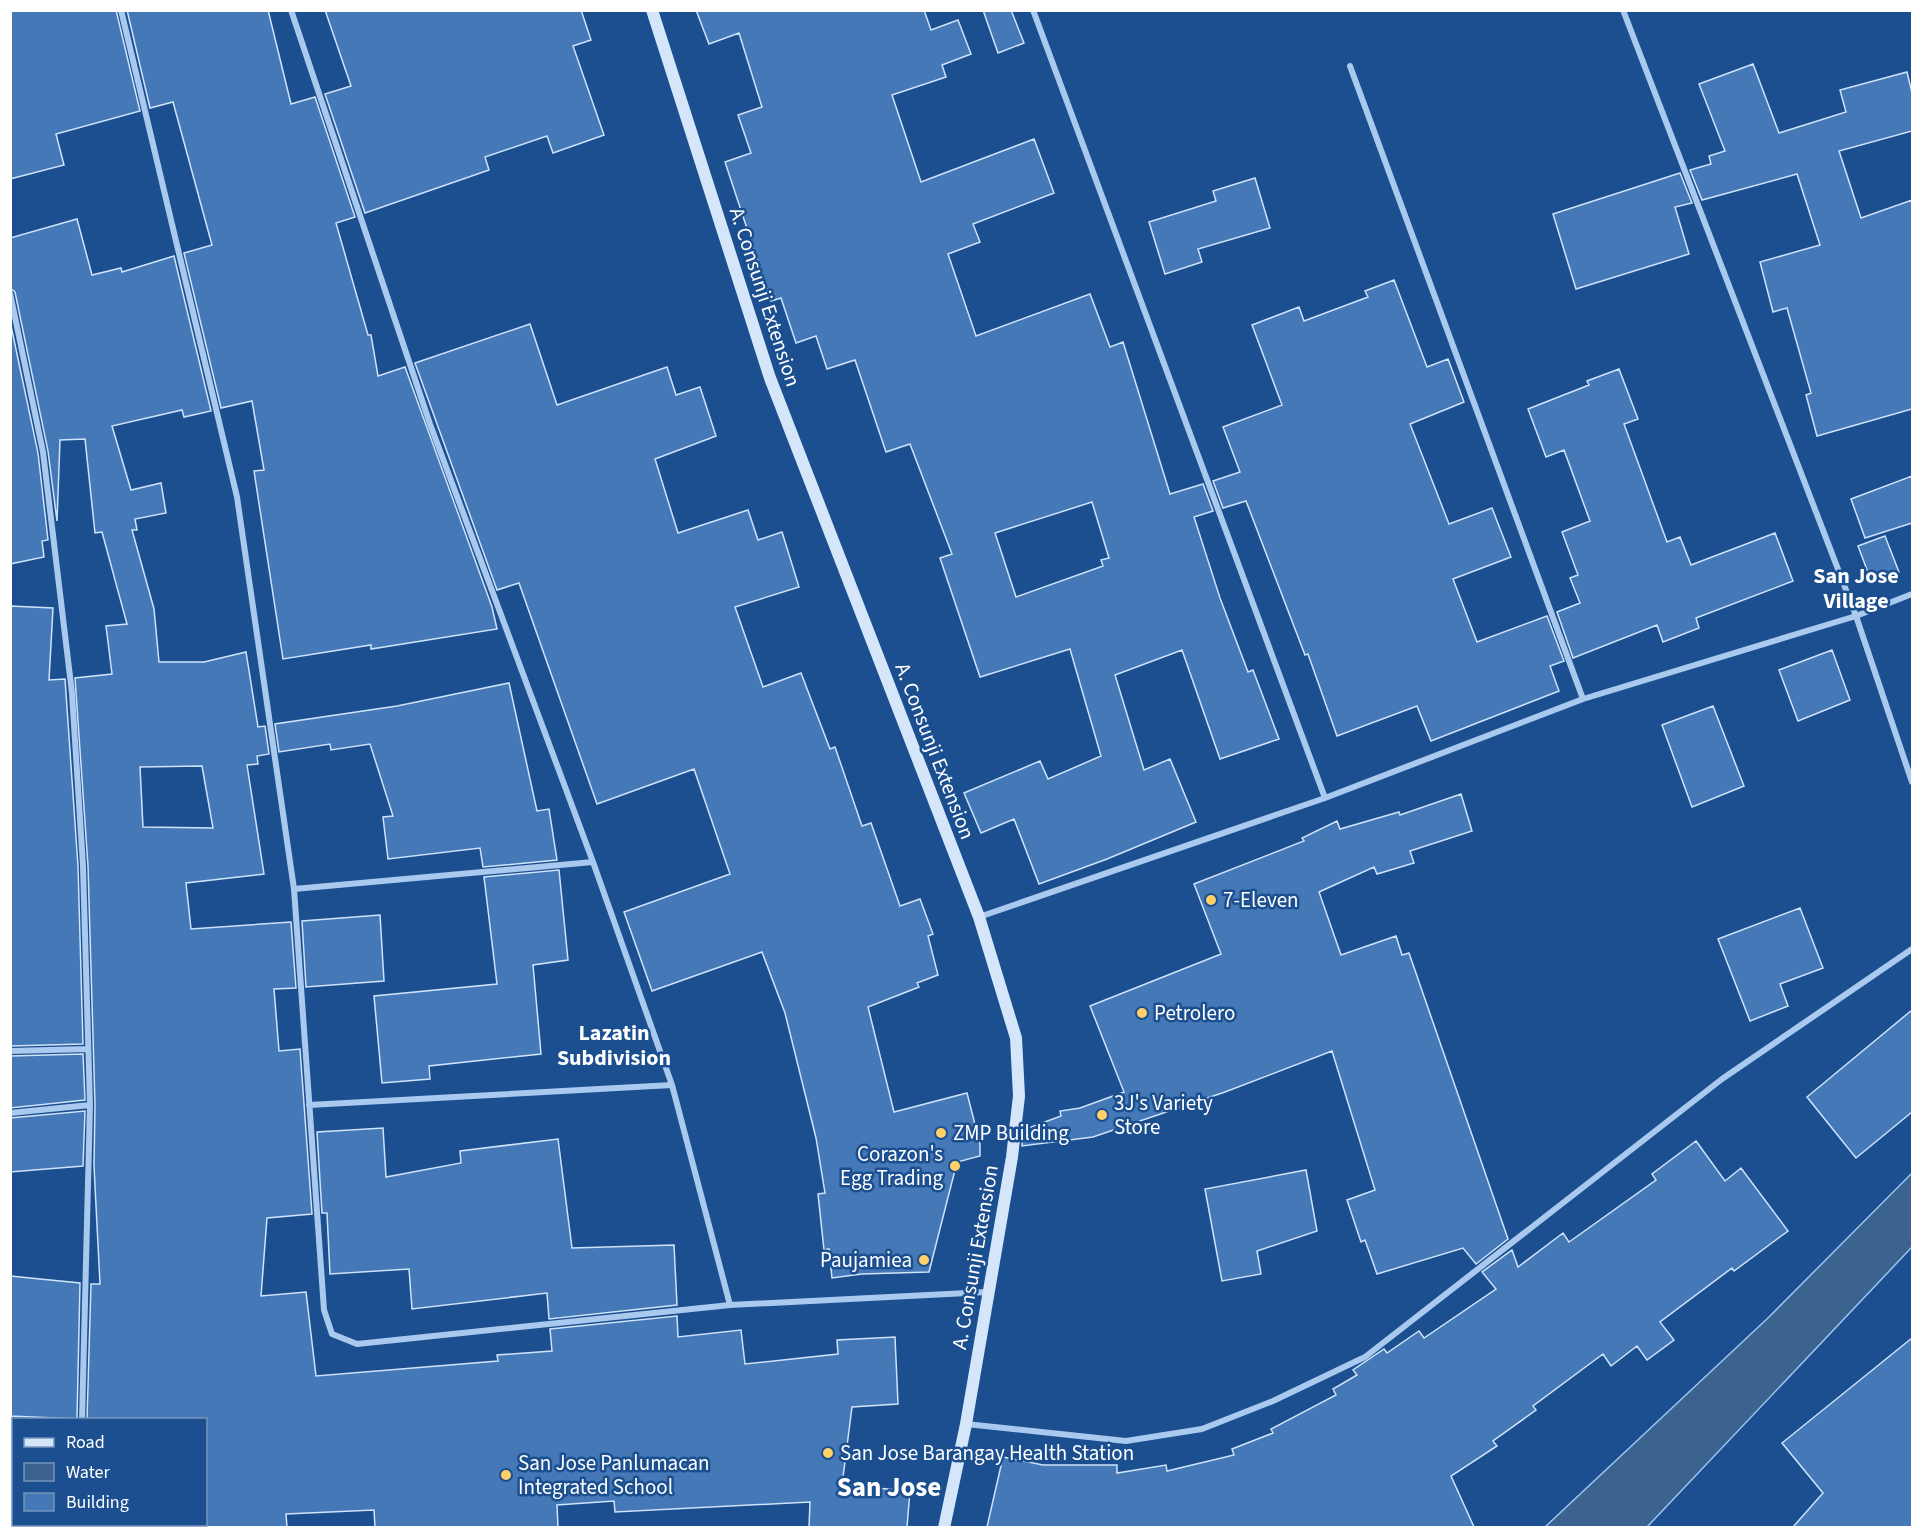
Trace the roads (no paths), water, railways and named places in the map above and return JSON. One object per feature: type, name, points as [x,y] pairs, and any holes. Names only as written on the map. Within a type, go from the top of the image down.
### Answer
[{"type":"main road","name":"A. Consunji Extension","points":[[652,10],[770,378],[979,916],[1016,1038],[1018,1096],[1012,1157],[966,1424],[944,1527]]},
{"type":"street","points":[[121,10],[237,497],[294,890],[324,1310],[332,1334],[357,1344],[730,1305],[987,1292]]},
{"type":"street","points":[[291,10],[430,424],[593,862],[672,1085],[730,1305]]},
{"type":"street","points":[[1033,10],[1326,798]]},
{"type":"street","points":[[1623,10],[1856,616],[1912,782]]},
{"type":"street","points":[[1350,66],[1583,699]]},
{"type":"street","points":[[10,293],[43,452],[72,693],[83,866],[90,1105],[82,1418]]},
{"type":"street","points":[[979,916],[1326,798],[1583,699],[1856,616],[1912,594]]},
{"type":"street","points":[[294,890],[593,862]]},
{"type":"street","points":[[966,1424],[1126,1441],[1202,1429],[1273,1401],[1365,1357],[1722,1079],[1912,949]]},
{"type":"street","points":[[10,1052],[88,1049]]},
{"type":"street","points":[[309,1105],[672,1085]]},
{"type":"street","points":[[10,1113],[90,1105]]},
{"type":"water","points":[[1912,1173],[1912,1247],[1647,1527],[1545,1527],[1769,1317]]},
{"type":"place","name":"7-Eleven","points":[[1211,900]]},
{"type":"place","name":"Petrolero","points":[[1142,1013]]},
{"type":"place","name":"3J's Variety Store","points":[[1102,1115]]},
{"type":"place","name":"ZMP Building","points":[[941,1133]]},
{"type":"place","name":"Corazon's Egg Trading","points":[[955,1166]]},
{"type":"place","name":"Paujamiea","points":[[924,1260]]},
{"type":"place","name":"San Jose Barangay Health Station","points":[[828,1453]]},
{"type":"place","name":"San Jose Panlumacan Integrated School","points":[[506,1475]]},
{"type":"district","name":"San Jose Village","points":[[1856,588]]},
{"type":"district","name":"Lazatin Subdivision","points":[[614,1044]]},
{"type":"district","name":"San Jose","points":[[889,1487]]}]
